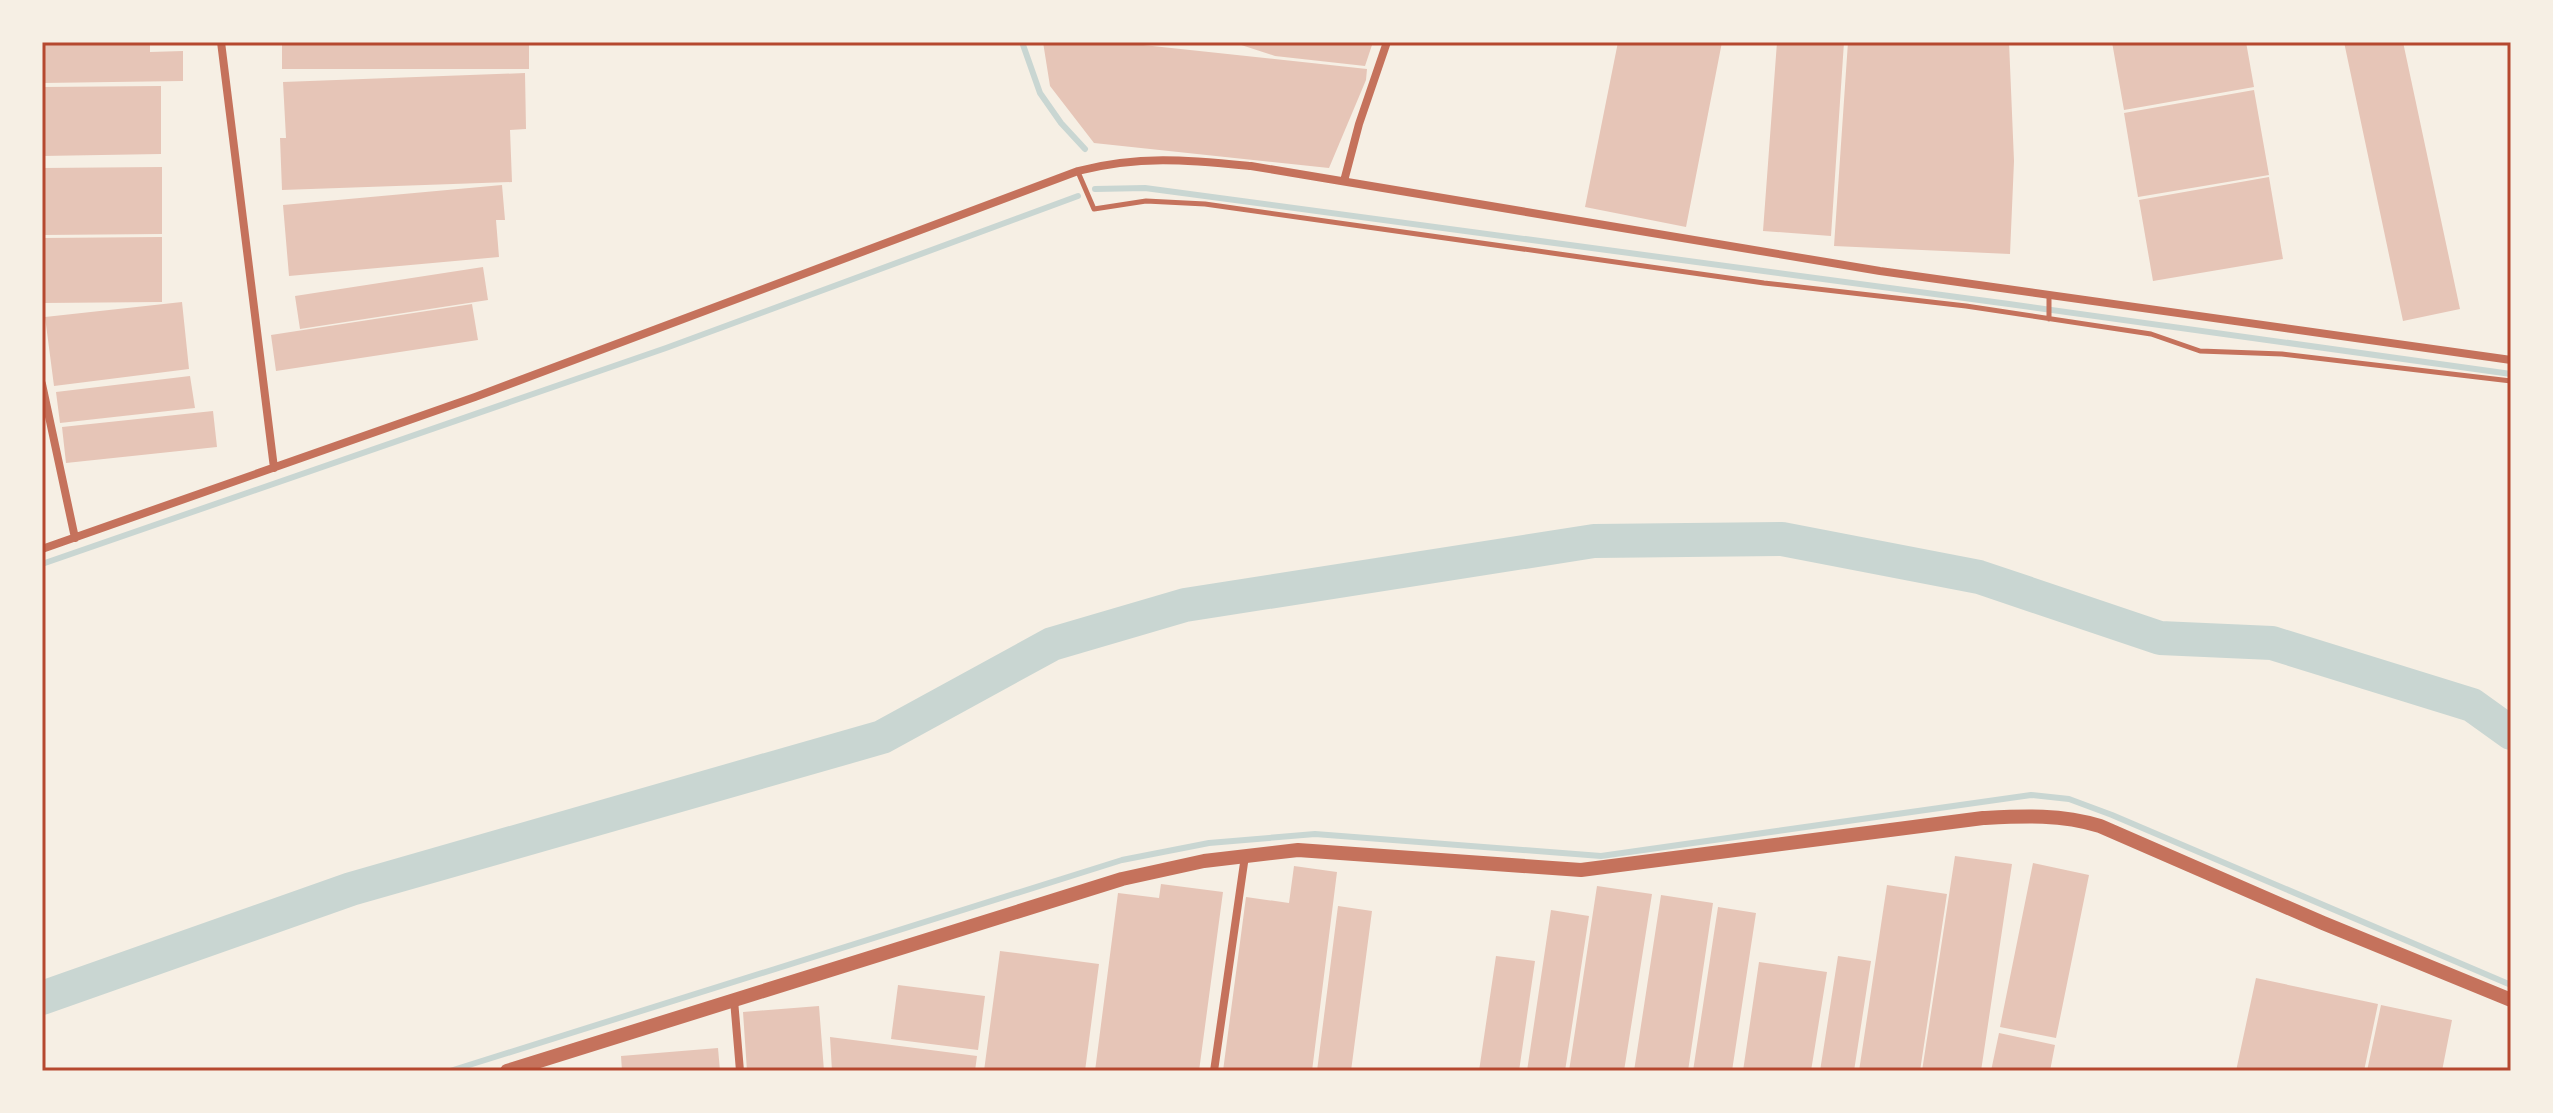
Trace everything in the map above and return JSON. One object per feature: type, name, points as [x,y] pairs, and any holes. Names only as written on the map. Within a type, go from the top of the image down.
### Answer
[{"type":"street","points":[[221,42],[274,468]]},
{"type":"street","points":[[1344,181],[1359,124],[1387,42]]},
{"type":"street","points":[[42,549],[489,392],[1078,171],[1111,162],[1163,158],[1251,166],[2049,298],[2511,360]]},
{"type":"street","points":[[42,384],[75,538]]},
{"type":"street","points":[[507,1071],[1122,879],[1204,861],[1298,850],[1581,870],[1983,818],[2049,815],[2071,818],[2132,839],[2323,923],[2511,1000]]},
{"type":"street","points":[[1214,1071],[1245,856]]},
{"type":"street","points":[[734,999],[740,1071]]},
{"type":"lane","points":[[1078,171],[1094,209],[1146,201],[1205,204],[1764,283],[2049,316],[2151,334],[2200,351],[2282,354],[2511,381]]},
{"type":"lane","points":[[2049,298],[2049,316]]},
{"type":"building","points":[[42,42],[150,42],[150,52],[183,51],[183,81],[42,83]]},
{"type":"building","points":[[282,42],[529,42],[529,69],[282,69]]},
{"type":"building","points":[[1043,42],[1115,42],[1367,69],[1366,80],[1329,168],[1094,143],[1050,86]]},
{"type":"building","points":[[1232,42],[1373,42],[1365,66],[1275,56]]},
{"type":"building","points":[[1618,42],[1722,42],[1686,227],[1585,207]]},
{"type":"building","points":[[1777,42],[1844,42],[1831,236],[1763,231]]},
{"type":"building","points":[[1848,42],[2009,42],[2014,161],[2010,254],[1834,246]]},
{"type":"building","points":[[2112,42],[2246,42],[2254,87],[2124,110]]},
{"type":"building","points":[[2344,42],[2403,42],[2460,309],[2403,321]]},
{"type":"building","points":[[525,73],[526,129],[510,130],[512,182],[282,190],[280,138],[286,138],[283,82]]},
{"type":"building","points":[[161,86],[161,154],[42,156],[42,87]]},
{"type":"building","points":[[2254,90],[2269,175],[2138,197],[2124,113]]},
{"type":"building","points":[[162,167],[162,234],[42,235],[42,168]]},
{"type":"building","points":[[2269,177],[2283,259],[2153,281],[2139,200]]},
{"type":"building","points":[[502,185],[505,220],[496,220],[499,257],[289,276],[283,205]]},
{"type":"building","points":[[162,237],[162,302],[42,303],[42,238]]},
{"type":"building","points":[[483,267],[488,300],[300,329],[295,296]]},
{"type":"building","points":[[182,302],[189,369],[54,386],[45,317]]},
{"type":"building","points":[[472,304],[478,340],[276,371],[271,335]]},
{"type":"building","points":[[190,376],[195,408],[60,423],[56,392]]},
{"type":"building","points":[[213,411],[217,447],[66,463],[62,427]]},
{"type":"building","points":[[1955,856],[2012,864],[1981,1071],[1922,1071]]},
{"type":"building","points":[[2033,863],[2089,875],[2056,1038],[2000,1027]]},
{"type":"building","points":[[1294,866],[1337,872],[1312,1071],[1223,1071],[1246,897],[1289,903]]},
{"type":"building","points":[[1161,884],[1223,892],[1199,1071],[1095,1071],[1118,893],[1159,898]]},
{"type":"building","points":[[1887,885],[1947,894],[1920,1071],[1859,1071]]},
{"type":"building","points":[[1597,886],[1652,894],[1624,1071],[1569,1071]]},
{"type":"building","points":[[1661,895],[1713,903],[1688,1071],[1634,1071]]},
{"type":"building","points":[[1338,906],[1372,911],[1351,1071],[1317,1071]]},
{"type":"building","points":[[1718,907],[1756,913],[1732,1071],[1693,1071]]},
{"type":"building","points":[[1551,910],[1589,916],[1565,1071],[1527,1071]]},
{"type":"building","points":[[1000,951],[1099,964],[1085,1071],[984,1071]]},
{"type":"building","points":[[1496,956],[1535,961],[1519,1071],[1479,1071]]},
{"type":"building","points":[[1838,956],[1871,961],[1854,1071],[1820,1071]]},
{"type":"building","points":[[1759,962],[1827,972],[1811,1071],[1743,1071]]},
{"type":"building","points":[[2256,978],[2378,1004],[2364,1071],[2236,1071]]},
{"type":"building","points":[[898,985],[985,996],[978,1050],[891,1039]]},
{"type":"building","points":[[2381,1005],[2452,1020],[2442,1071],[2367,1071]]},
{"type":"building","points":[[819,1006],[824,1071],[747,1071],[743,1012]]},
{"type":"building","points":[[1999,1033],[2055,1045],[2050,1071],[1991,1071]]},
{"type":"building","points":[[830,1037],[977,1056],[975,1071],[832,1071]]},
{"type":"building","points":[[718,1048],[720,1071],[622,1071],[621,1056]]},
{"type":"waterway","points":[[1022,42],[1040,93],[1061,123],[1085,149]]},
{"type":"waterway","points":[[1095,189],[1145,188],[2511,374]]},
{"type":"waterway","points":[[42,564],[666,348],[1078,196]]},
{"type":"waterway","points":[[42,998],[351,889],[882,737],[1052,644],[1185,605],[1594,541],[1782,539],[1979,577],[2160,638],[2272,643],[2472,705],[2511,733]]},
{"type":"waterway","points":[[450,1071],[1122,860],[1209,843],[1315,834],[1601,856],[2031,795],[2069,799],[2112,815],[2511,985]]}]
